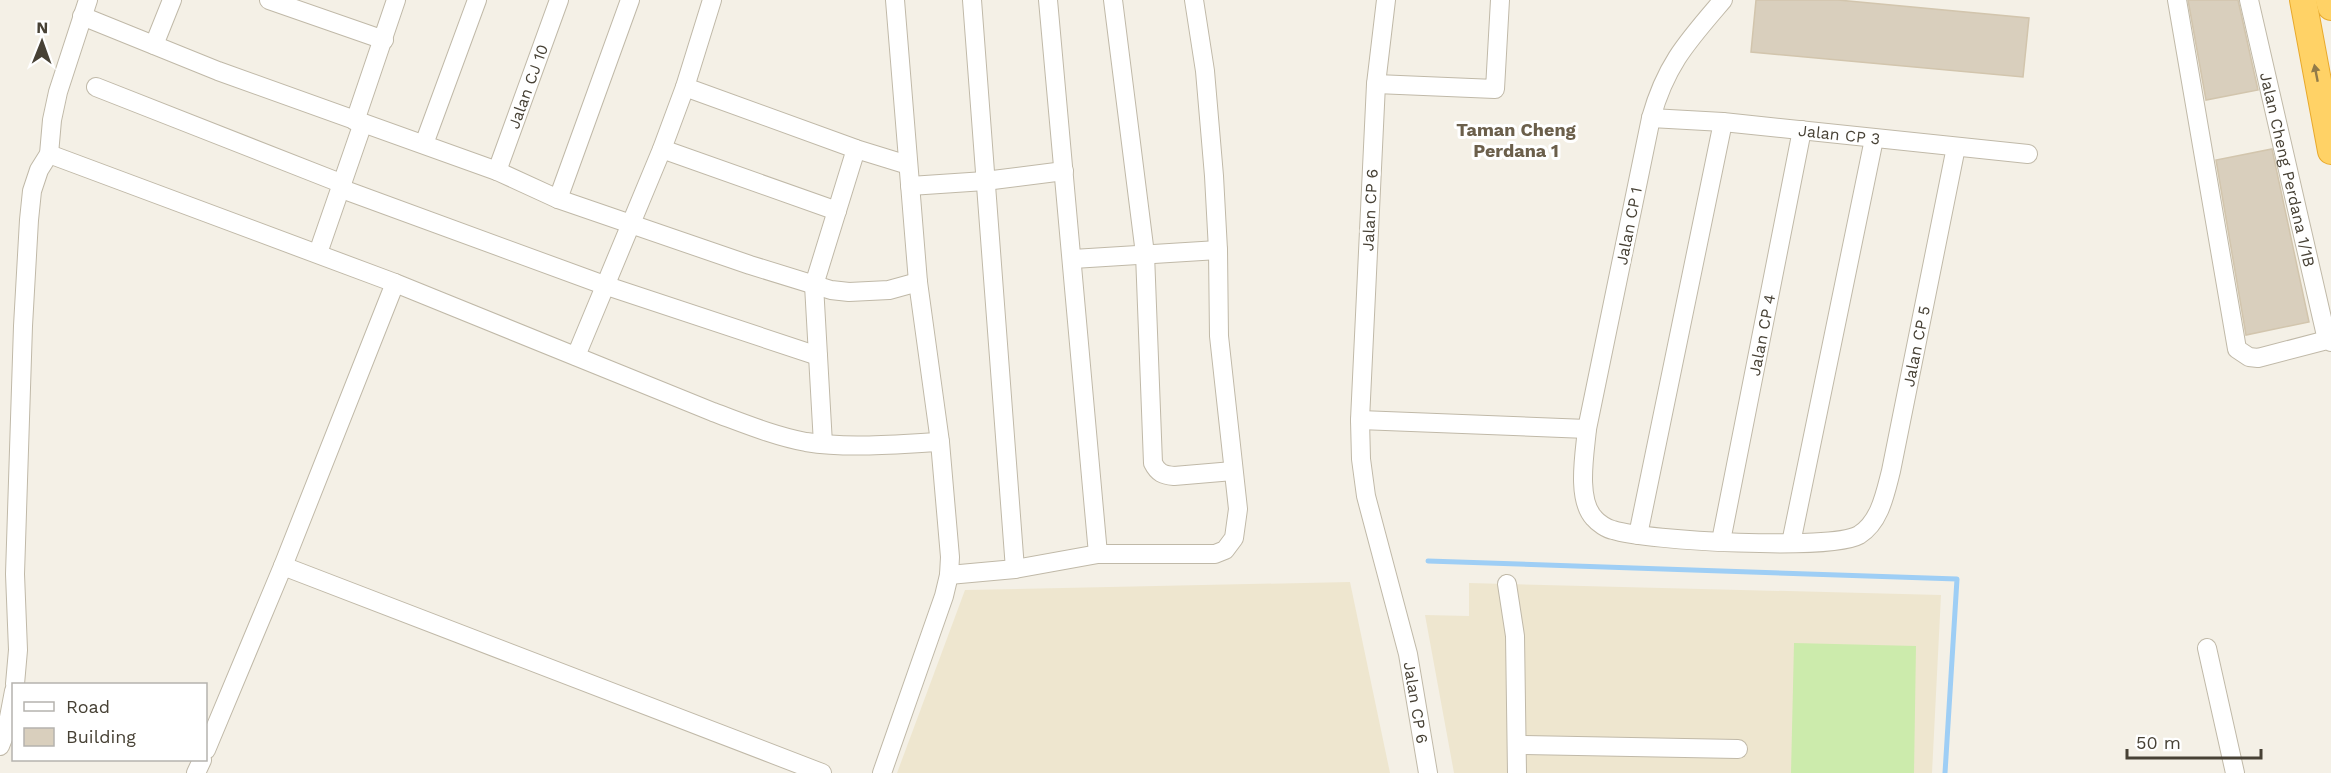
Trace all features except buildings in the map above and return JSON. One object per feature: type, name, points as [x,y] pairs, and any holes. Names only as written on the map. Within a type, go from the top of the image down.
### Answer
[{"type":"highway","points":[[2303,0],[2331,151]]},
{"type":"highway","points":[[2329,0],[2331,7]]},
{"type":"street","points":[[154,45],[172,0]]},
{"type":"street","points":[[269,0],[384,40]]},
{"type":"street","points":[[318,253],[343,187],[359,122],[396,0]]},
{"type":"street","points":[[424,144],[477,0]]},
{"type":"street","name":"Jalan CJ 10","points":[[496,171],[559,0]]},
{"type":"street","points":[[558,199],[630,0]]},
{"type":"street","points":[[576,356],[662,149],[685,87],[712,0]]},
{"type":"street","points":[[882,773],[944,596],[949,575],[940,442],[918,282],[895,0]]},
{"type":"street","points":[[972,0],[1015,569]]},
{"type":"street","points":[[1048,0],[1098,554]]},
{"type":"street","points":[[1113,0],[1145,254],[1153,463],[1157,471],[1164,475],[1233,471]]},
{"type":"street","points":[[949,575],[1015,569],[1098,554],[1215,554],[1225,550],[1234,538],[1238,509],[1219,336],[1218,250],[1205,71],[1194,0]]},
{"type":"street","name":"Jalan CP 6","points":[[1386,0],[1376,84],[1360,420],[1361,459],[1366,496],[1408,654],[1428,773]]},
{"type":"street","points":[[1376,84],[1495,89],[1500,0]]},
{"type":"street","name":"Jalan CP 1","points":[[1723,0],[1682,48],[1668,69],[1650,118],[1587,429],[1582,472],[1585,501],[1593,518],[1611,530],[1638,535],[1791,543],[1834,541],[1858,535]]},
{"type":"street","points":[[2177,0],[2237,349],[2249,357],[2258,358],[2329,341]]},
{"type":"street","name":"Jalan Cheng Perdana 1/1B","points":[[2249,0],[2329,341]]},
{"type":"street","points":[[15,683],[18,650],[15,574],[22,338],[32,191],[39,171],[49,154],[52,120],[58,92],[85,8],[154,45],[218,72],[424,144],[496,171],[558,199],[814,285],[849,292],[889,290],[918,282]]},
{"type":"street","points":[[96,87],[343,187],[604,285],[818,356]]},
{"type":"street","points":[[685,87],[908,165]]},
{"type":"street","name":"Jalan CP 3","points":[[1650,118],[1723,122],[2028,154]]},
{"type":"street","points":[[1638,535],[1723,122]]},
{"type":"street","name":"Jalan CP 4","points":[[1721,541],[1802,130]]},
{"type":"street","points":[[1791,543],[1874,139]]},
{"type":"street","name":"Jalan CP 5","points":[[1858,535],[1874,521],[1884,498],[1956,147]]},
{"type":"street","points":[[823,444],[814,285],[856,148]]},
{"type":"street","points":[[662,149],[837,210]]},
{"type":"street","points":[[49,154],[396,283],[744,424],[778,435],[823,444],[861,446],[940,442]]},
{"type":"street","points":[[909,186],[985,181],[1064,171]]},
{"type":"street","points":[[1073,260],[1218,250]]},
{"type":"street","points":[[207,748],[283,566],[396,283]]},
{"type":"street","points":[[1360,420],[1587,429]]},
{"type":"street","points":[[283,566],[822,773]]},
{"type":"street","points":[[1507,584],[1515,636],[1519,745],[1517,773]]},
{"type":"street","points":[[2207,648],[2235,773]]},
{"type":"street","points":[[0,746],[7,728],[12,702]]},
{"type":"street","points":[[1519,745],[1738,749]]},
{"type":"shaded area","points":[[1350,582],[1390,773],[897,773],[965,590]]},
{"type":"shaded area","points":[[1469,583],[1941,595],[1932,773],[1454,773],[1425,615],[1469,616]]},
{"type":"green space","points":[[1794,643],[1916,646],[1914,773],[1791,773]]},
{"type":"waterway","points":[[1428,561],[1957,579],[1945,773]]},
{"type":"district","name":"Taman Cheng Perdana 1","points":[[1516,139]]}]
